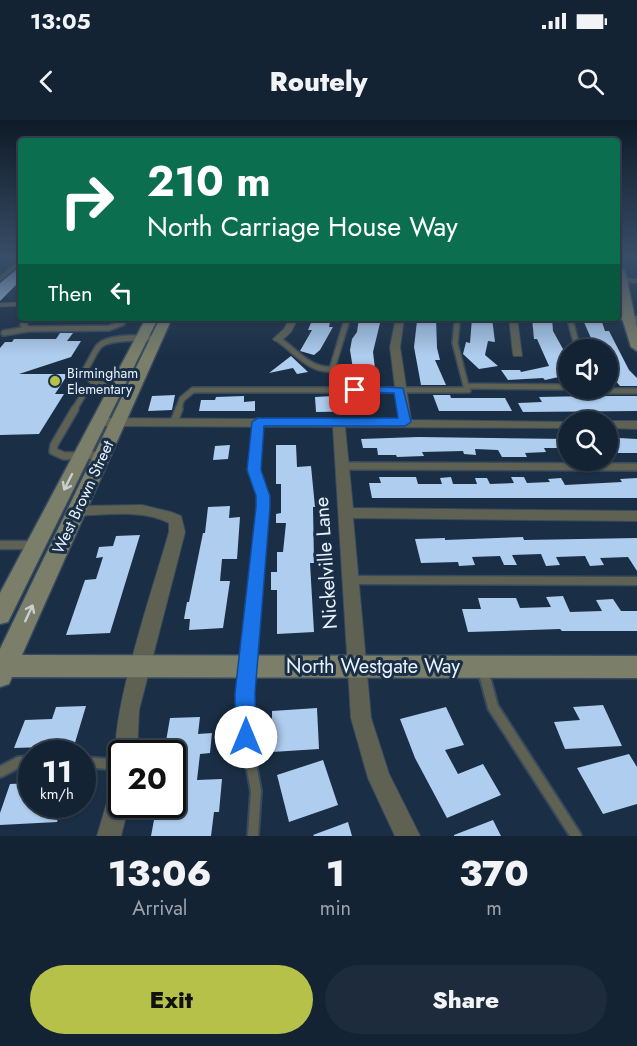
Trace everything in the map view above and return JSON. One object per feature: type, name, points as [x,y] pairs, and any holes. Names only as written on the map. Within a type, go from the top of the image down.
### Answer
[{"type":"main road","points":[[621,289],[627,318],[637,347]]},
{"type":"main road","name":"West Brown Street","points":[[2,669],[117,422],[149,338],[152,321]]},
{"type":"main road","name":"West Brown Street","points":[[0,615],[98,422],[109,386],[163,321]]},
{"type":"main road","name":"North Westgate Way","points":[[2,669],[356,665],[482,666],[634,672]]},
{"type":"street","points":[[278,339],[288,330],[292,321]]},
{"type":"street","points":[[400,321],[395,348],[405,422]]},
{"type":"street","points":[[513,321],[518,354]]},
{"type":"street","points":[[98,422],[558,424]]},
{"type":"street","name":"Nickelville Lane","points":[[339,422],[361,718],[379,778],[408,836]]},
{"type":"street","points":[[618,425],[637,425]]},
{"type":"street","points":[[76,512],[145,510],[165,512],[176,520],[177,532],[129,710],[127,740]]},
{"type":"street","points":[[346,513],[637,516]]},
{"type":"street","points":[[109,836],[114,818]]},
{"type":"lane","points":[[0,304],[18,304]]},
{"type":"lane","points":[[27,321],[23,325],[28,329]]},
{"type":"lane","points":[[4,333],[28,329],[109,328],[126,321]]},
{"type":"lane","points":[[278,339],[314,368],[326,371],[335,365],[346,321]]},
{"type":"lane","points":[[174,422],[182,399],[193,390],[468,390],[455,343],[457,321]]},
{"type":"lane","points":[[571,321],[575,339]]},
{"type":"lane","points":[[109,386],[94,383],[84,372],[99,346],[111,340],[149,338]]},
{"type":"lane","points":[[102,455],[64,456],[53,451],[54,445],[85,392],[109,386]]},
{"type":"lane","points":[[466,386],[558,387]]},
{"type":"lane","points":[[618,391],[637,391]]},
{"type":"lane","points":[[254,836],[256,791],[246,737],[245,693],[263,507],[263,496],[254,470],[258,422]]},
{"type":"lane","points":[[342,466],[637,467]]},
{"type":"lane","points":[[0,545],[35,545]]},
{"type":"lane","points":[[350,580],[637,581]]},
{"type":"lane","points":[[482,666],[493,707],[576,836]]},
{"type":"lane","points":[[0,772],[18,763]]},
{"type":"building","points":[[0,289],[12,289],[0,301]]},
{"type":"building","points":[[312,321],[330,321],[329,327],[333,327],[320,350],[314,355],[300,351],[312,330],[308,330]]},
{"type":"building","points":[[359,321],[381,321],[373,352],[377,385],[352,385],[352,375],[354,375],[350,350],[352,339],[357,332]]},
{"type":"building","points":[[417,321],[436,321],[440,360],[435,360],[446,385],[421,385],[414,347]]},
{"type":"building","points":[[472,321],[492,321],[495,342],[488,341],[485,355],[498,366],[479,369],[463,354],[466,342],[470,343]]},
{"type":"building","points":[[532,321],[552,321],[553,331],[558,340],[558,377],[545,380],[543,378],[508,380],[501,370],[520,370],[521,372],[549,366],[537,339],[534,339]]},
{"type":"building","points":[[583,321],[602,322],[605,331],[609,331],[613,339],[591,339]]},
{"type":"building","points":[[60,333],[73,333],[67,341],[81,341],[71,357],[19,374],[68,374],[55,394],[64,394],[39,434],[0,435],[0,348],[5,342],[12,342],[14,339],[56,339]]},
{"type":"building","points":[[618,349],[629,370],[637,378],[637,386],[620,386],[618,384]]},
{"type":"building","points":[[291,356],[308,372],[297,374],[293,368],[269,373]]},
{"type":"building","points":[[175,395],[172,410],[148,411],[152,396]]},
{"type":"building","points":[[369,395],[373,411],[316,412],[315,397]]},
{"type":"building","points":[[433,395],[450,395],[451,398],[505,398],[512,411],[439,411]]},
{"type":"building","points":[[244,396],[244,402],[255,401],[255,411],[199,411],[201,400]]},
{"type":"building","points":[[618,396],[637,396],[637,411],[523,412],[518,403],[542,402],[539,397],[618,399]]},
{"type":"building","points":[[418,437],[558,439],[558,448],[544,448],[546,452],[525,453],[527,457],[502,457],[498,450],[475,449],[476,455],[464,454],[463,451],[422,452],[424,456],[397,457],[396,455],[378,455],[377,448],[363,448],[361,439]]},
{"type":"building","points":[[618,438],[637,439],[637,453],[618,453]]},
{"type":"building","points":[[230,445],[228,459],[213,460],[215,446]]},
{"type":"building","points":[[276,445],[296,445],[297,467],[311,466],[315,507],[313,507],[314,563],[310,563],[314,632],[277,634],[277,590],[271,590],[271,572],[277,572],[277,552],[283,552],[286,523],[276,523],[276,514],[281,513],[281,484],[276,484]]},
{"type":"building","points":[[379,477],[416,477],[418,484],[442,484],[440,478],[451,477],[453,484],[477,484],[475,478],[487,478],[490,484],[514,483],[511,477],[524,477],[527,483],[550,482],[548,479],[561,478],[565,485],[622,482],[620,479],[637,478],[637,498],[372,498],[369,483],[381,483]]},
{"type":"building","points":[[230,506],[229,518],[240,517],[237,559],[222,559],[220,581],[230,581],[223,628],[189,630],[190,619],[184,619],[203,533],[205,533],[208,507]]},
{"type":"building","points":[[140,535],[110,633],[66,635],[85,580],[96,579],[103,557],[96,558],[99,547],[113,546],[116,536]]},
{"type":"building","points":[[523,537],[524,540],[637,538],[637,571],[628,557],[600,558],[604,565],[590,566],[585,556],[556,557],[560,565],[546,566],[541,554],[512,555],[517,565],[504,565],[500,556],[472,557],[475,565],[459,566],[458,562],[421,563],[415,539]]},
{"type":"building","points":[[563,596],[570,612],[602,611],[596,600],[613,599],[621,611],[637,611],[637,631],[562,631],[560,629],[468,632],[462,609],[481,609],[478,598],[516,598],[520,608],[551,607],[546,597]]},
{"type":"building","points":[[603,705],[622,746],[565,749],[554,722],[580,720],[573,707]]},
{"type":"building","points":[[86,706],[76,740],[18,740],[18,748],[14,748],[25,720],[52,719],[56,707]]},
{"type":"building","points":[[446,707],[464,745],[445,750],[458,774],[483,764],[501,795],[447,818],[415,758],[400,719]]},
{"type":"building","points":[[317,708],[319,749],[272,752],[272,711]]},
{"type":"building","points":[[200,717],[198,734],[212,733],[210,753],[200,754],[197,780],[222,779],[219,812],[214,812],[211,836],[151,836],[154,818],[186,818],[186,740],[166,740],[170,718]]},
{"type":"building","points":[[629,754],[637,767],[637,804],[603,814],[577,768]]},
{"type":"building","points":[[323,760],[338,805],[289,822],[277,775]]},
{"type":"building","points":[[10,784],[18,784],[18,818],[58,818],[57,822],[0,825],[0,813]]},
{"type":"building","points":[[493,820],[501,836],[454,836],[454,835]]},
{"type":"building","points":[[348,822],[352,836],[313,835]]},
{"type":"place","name":"Birmingham Elementary","points":[[55,381]]},
{"type":"route","points":[[246,737],[245,693],[253,632],[263,507],[263,496],[254,470],[258,422],[405,422],[399,390],[355,390]]}]
